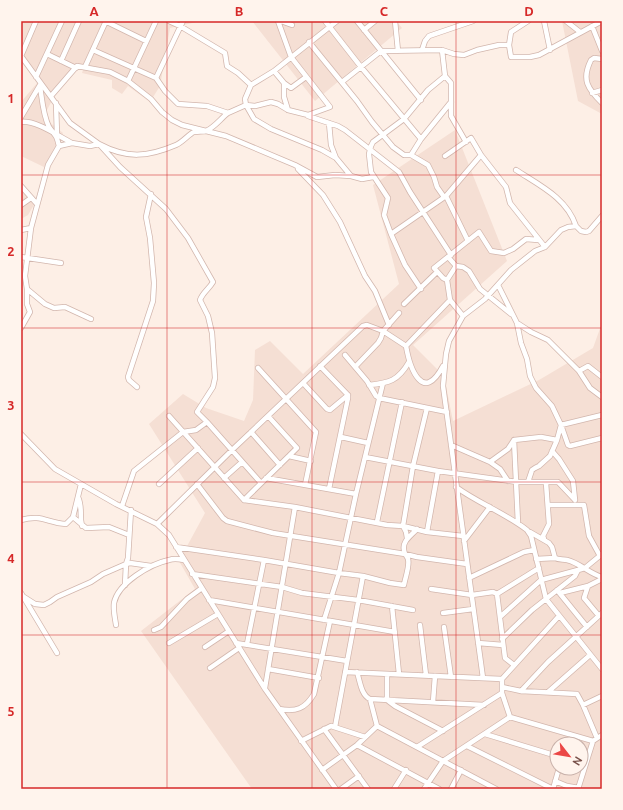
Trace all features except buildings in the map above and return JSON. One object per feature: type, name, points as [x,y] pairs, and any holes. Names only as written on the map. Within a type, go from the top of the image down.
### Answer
[{"type":"street","points":[[36,21],[21,56],[40,85],[51,96],[70,123],[99,144],[120,152],[134,155],[150,155],[177,145],[193,132],[206,131],[228,113],[246,106],[255,106],[271,102],[278,104],[288,110],[330,123],[345,130],[399,172],[456,266]]},
{"type":"street","points":[[36,77],[62,21]]},
{"type":"street","points":[[61,61],[79,21]]},
{"type":"street","points":[[85,67],[106,21],[146,41]]},
{"type":"street","points":[[128,81],[156,21]]},
{"type":"street","points":[[169,21],[181,23],[225,53],[228,66],[251,85]]},
{"type":"street","points":[[278,21],[290,57],[330,107],[308,116]]},
{"type":"street","points":[[281,21],[291,23],[298,21]]},
{"type":"street","points":[[325,21],[421,139]]},
{"type":"street","points":[[336,158],[322,150],[271,129],[254,119],[246,106],[246,99],[251,85],[274,71],[337,21]]},
{"type":"street","points":[[357,21],[421,100]]},
{"type":"street","points":[[364,30],[375,21]]},
{"type":"street","points":[[395,21],[398,51]]},
{"type":"street","points":[[422,50],[425,40],[429,36],[473,21]]},
{"type":"street","points":[[528,21],[511,32],[509,45],[511,57],[530,57],[550,50],[602,21]]},
{"type":"street","points":[[544,21],[550,50]]},
{"type":"street","points":[[566,21],[580,32]]},
{"type":"street","points":[[156,78],[181,23]]},
{"type":"street","points":[[592,26],[602,52]]},
{"type":"street","points":[[309,42],[393,147],[404,155],[411,155],[428,165],[437,186],[445,196],[468,241]]},
{"type":"street","points":[[342,82],[381,51],[442,50],[454,54],[464,55],[477,50],[499,45],[509,45]]},
{"type":"street","points":[[93,50],[156,78],[165,91],[178,104],[207,106],[228,113]]},
{"type":"street","points":[[442,50],[445,76],[451,83],[451,116],[466,142]]},
{"type":"street","points":[[47,54],[76,68]]},
{"type":"street","points":[[602,59],[594,58],[591,60],[585,78],[592,93],[602,103]]},
{"type":"street","points":[[51,96],[77,66],[110,72],[128,81],[151,99],[162,112],[172,120],[182,125],[226,136],[294,165],[317,177],[335,175],[362,178],[373,177]]},
{"type":"street","points":[[274,71],[284,83],[291,88],[306,77]]},
{"type":"street","points":[[421,288],[405,265],[384,215],[388,198],[371,172],[369,163],[370,149],[373,142],[404,119],[428,90],[445,76]]},
{"type":"street","points":[[284,83],[284,97],[288,110]]},
{"type":"street","points":[[21,117],[40,85]]},
{"type":"street","points":[[40,85],[43,108],[49,127],[57,136]]},
{"type":"street","points":[[592,93],[602,90]]},
{"type":"street","points":[[411,155],[421,139],[451,102]]},
{"type":"street","points":[[21,328],[30,312],[27,304],[25,276],[31,228],[48,165],[59,146],[57,136],[56,103]]},
{"type":"street","points":[[21,122],[37,125],[72,144]]},
{"type":"street","points":[[330,123],[331,144],[336,158],[351,176]]},
{"type":"street","points":[[445,156],[471,138],[481,155],[506,187],[510,203],[545,247]]},
{"type":"street","points":[[59,146],[72,144],[90,146],[99,144]]},
{"type":"street","points":[[99,144],[120,167],[166,209],[188,238],[210,275],[213,282],[210,289],[202,294],[200,300],[208,316],[212,333],[215,378],[213,386],[197,412],[261,483]]},
{"type":"street","points":[[391,234],[445,196],[481,155]]},
{"type":"street","points":[[294,165],[323,195],[340,222],[365,276],[375,291],[389,325]]},
{"type":"street","points":[[516,170],[559,198],[569,211],[576,226],[581,231],[586,232],[589,230],[602,216]]},
{"type":"street","points":[[21,186],[37,204]]},
{"type":"street","points":[[137,388],[128,377],[153,301],[154,283],[150,238],[146,217],[151,194]]},
{"type":"street","points":[[21,205],[32,198]]},
{"type":"street","points":[[483,678],[443,386],[449,341],[463,316],[485,299],[511,270],[535,251],[545,247],[561,230],[576,226]]},
{"type":"street","points":[[21,230],[31,228]]},
{"type":"street","points":[[447,280],[443,278],[434,268],[480,232],[490,251],[504,253],[513,249],[526,239],[538,240]]},
{"type":"street","points":[[21,257],[61,263]]},
{"type":"street","points":[[456,266],[447,280],[450,300],[463,316]]},
{"type":"street","points":[[456,266],[463,267],[469,271],[480,289],[514,317]]},
{"type":"street","points":[[404,304],[437,272]]},
{"type":"street","points":[[498,284],[517,323],[520,343],[527,359],[530,376],[536,388],[552,406],[568,445],[570,446],[602,438]]},
{"type":"street","points":[[27,289],[45,304],[54,308],[65,307],[91,319]]},
{"type":"street","points":[[406,346],[450,300]]},
{"type":"street","points":[[355,367],[378,343],[383,331],[399,313]]},
{"type":"street","points":[[517,323],[548,340],[579,371],[590,388],[602,397]]},
{"type":"street","points":[[156,524],[196,484],[364,326],[367,325],[383,331],[406,346],[409,362],[420,382],[430,382],[438,377],[445,363]]},
{"type":"street","points":[[345,355],[379,398],[447,412]]},
{"type":"street","points":[[369,385],[395,380],[401,375],[409,362]]},
{"type":"street","points":[[320,366],[348,395]]},
{"type":"street","points":[[579,371],[588,366],[602,377]]},
{"type":"street","points":[[258,368],[316,432],[305,485]]},
{"type":"street","points":[[303,383],[328,410],[348,395]]},
{"type":"street","points":[[279,709],[291,711],[300,708],[309,703],[314,694],[323,657],[327,620],[332,597],[339,573],[356,494],[383,383]]},
{"type":"street","points":[[329,489],[341,437],[348,395]]},
{"type":"street","points":[[377,522],[402,402]]},
{"type":"street","points":[[336,404],[346,410]]},
{"type":"street","points":[[176,547],[363,576],[404,585],[408,559],[405,554],[404,547],[407,538],[403,526],[413,466],[427,408]]},
{"type":"street","points":[[561,425],[602,414]]},
{"type":"street","points":[[169,416],[244,500],[295,507],[464,538]]},
{"type":"street","points":[[244,500],[297,448],[268,416]]},
{"type":"street","points":[[122,506],[134,471],[183,432],[196,430],[207,422]]},
{"type":"street","points":[[528,482],[532,470],[545,462],[552,451],[561,425]]},
{"type":"street","points":[[251,432],[280,465]]},
{"type":"street","points":[[21,434],[55,468],[81,484],[156,524],[169,535],[265,689],[335,787],[329,789]]},
{"type":"street","points":[[341,437],[368,443]]},
{"type":"street","points":[[490,462],[508,449],[514,440],[541,437],[557,440]]},
{"type":"street","points":[[514,440],[518,523]]},
{"type":"street","points":[[451,445],[490,462],[500,469],[508,481]]},
{"type":"street","points":[[159,484],[198,448]]},
{"type":"street","points":[[552,451],[573,481],[575,503]]},
{"type":"street","points":[[289,456],[311,461]]},
{"type":"street","points":[[365,457],[438,471],[508,481],[546,483],[558,482],[575,503]]},
{"type":"street","points":[[224,478],[242,462]]},
{"type":"street","points":[[427,532],[438,471]]},
{"type":"street","points":[[266,478],[356,494]]},
{"type":"street","points":[[544,539],[543,536],[549,524],[546,483]]},
{"type":"street","points":[[21,520],[31,517],[66,524],[73,517],[81,484]]},
{"type":"street","points":[[196,484],[227,521],[273,533],[467,564]]},
{"type":"street","points":[[456,487],[468,496],[490,507],[544,539],[552,547],[555,558]]},
{"type":"street","points":[[78,497],[81,505],[80,518],[82,526]]},
{"type":"street","points":[[500,617],[541,580],[585,568],[601,555],[590,536],[584,505],[575,503],[548,505]]},
{"type":"street","points":[[265,689],[295,507]]},
{"type":"street","points":[[464,538],[490,507]]},
{"type":"street","points":[[125,585],[131,510]]},
{"type":"street","points":[[73,517],[86,528],[109,528],[129,535]]},
{"type":"street","points":[[407,538],[417,529]]},
{"type":"street","points":[[527,530],[531,536],[546,600],[602,669]]},
{"type":"street","points":[[469,578],[524,552],[534,550]]},
{"type":"street","points":[[536,558],[555,558],[558,560],[566,560],[585,568],[602,578]]},
{"type":"street","points":[[116,625],[114,604],[117,595],[125,585],[135,576],[151,566],[171,559],[184,560]]},
{"type":"street","points":[[247,644],[264,560]]},
{"type":"street","points":[[22,595],[35,604],[44,605],[103,574],[126,564],[130,563],[151,566]]},
{"type":"street","points":[[431,589],[472,595],[494,592],[497,594],[539,568]]},
{"type":"street","points":[[502,639],[532,610],[559,591],[575,576],[578,570]]},
{"type":"street","points":[[192,574],[282,587],[302,592],[413,610]]},
{"type":"street","points":[[335,727],[363,576]]},
{"type":"street","points":[[559,591],[588,586],[602,578]]},
{"type":"street","points":[[521,691],[548,662],[601,614],[584,598],[588,586]]},
{"type":"street","points":[[154,630],[161,627],[187,600],[202,588]]},
{"type":"street","points":[[559,591],[587,627]]},
{"type":"street","points":[[497,594],[505,658],[514,666]]},
{"type":"street","points":[[22,595],[57,653]]},
{"type":"street","points":[[209,600],[395,632]]},
{"type":"street","points":[[392,606],[399,674]]},
{"type":"street","points":[[443,613],[473,609]]},
{"type":"street","points":[[169,643],[218,614]]},
{"type":"street","points":[[510,717],[502,693],[502,678],[560,616]]},
{"type":"street","points":[[420,625],[426,675]]},
{"type":"street","points":[[444,627],[451,677]]},
{"type":"street","points":[[205,647],[229,631]]},
{"type":"street","points":[[478,643],[503,645]]},
{"type":"street","points":[[210,668],[238,645],[247,644],[347,662]]},
{"type":"street","points":[[548,692],[590,655]]},
{"type":"street","points":[[268,669],[319,678]]},
{"type":"street","points":[[346,672],[502,678]]},
{"type":"street","points":[[357,672],[364,694],[370,699],[484,705]]},
{"type":"street","points":[[387,674],[387,700]]},
{"type":"street","points":[[433,702],[435,676]]},
{"type":"street","points":[[502,687],[521,691],[577,694],[583,705],[595,739],[589,752]]},
{"type":"street","points":[[417,747],[502,693]]},
{"type":"street","points":[[583,705],[602,696]]},
{"type":"street","points":[[370,699],[377,726],[496,789]]},
{"type":"street","points":[[387,700],[395,706],[443,731]]},
{"type":"street","points":[[424,789],[443,761],[510,717],[595,739],[602,736]]},
{"type":"street","points":[[301,741],[331,726],[365,737]]},
{"type":"street","points":[[322,770],[357,745],[377,726]]},
{"type":"street","points":[[324,729],[368,789]]},
{"type":"street","points":[[485,734],[549,754]]},
{"type":"street","points":[[357,745],[429,782],[439,789]]},
{"type":"street","points":[[467,746],[553,789],[557,776]]},
{"type":"street","points":[[394,789],[406,770]]},
{"type":"street","points":[[451,789],[461,770]]},
{"type":"street","points":[[341,789],[359,776]]},
{"type":"street","points":[[555,781],[578,789],[581,776]]},
{"type":"shaded area","points":[[21,21],[201,21],[170,28],[160,86],[150,102],[128,86],[122,94],[112,88],[112,80],[82,73],[83,70],[77,70],[54,97],[43,117],[63,133],[44,167],[21,156],[21,102],[38,82],[21,59]]},
{"type":"shaded area","points":[[252,21],[396,21],[402,28],[315,101]]},
{"type":"shaded area","points":[[562,21],[602,21],[602,114],[578,101]]},
{"type":"shaded area","points":[[455,130],[507,261],[413,345],[444,376],[453,421],[539,380],[593,348],[602,323],[602,789],[252,789],[141,631],[195,589],[179,561],[205,513],[149,424],[183,394],[206,408],[244,421],[253,400],[255,350],[270,341],[303,374],[399,284],[373,185]]},
{"type":"shaded area","points":[[21,188],[35,203],[28,215],[21,219]]}]
